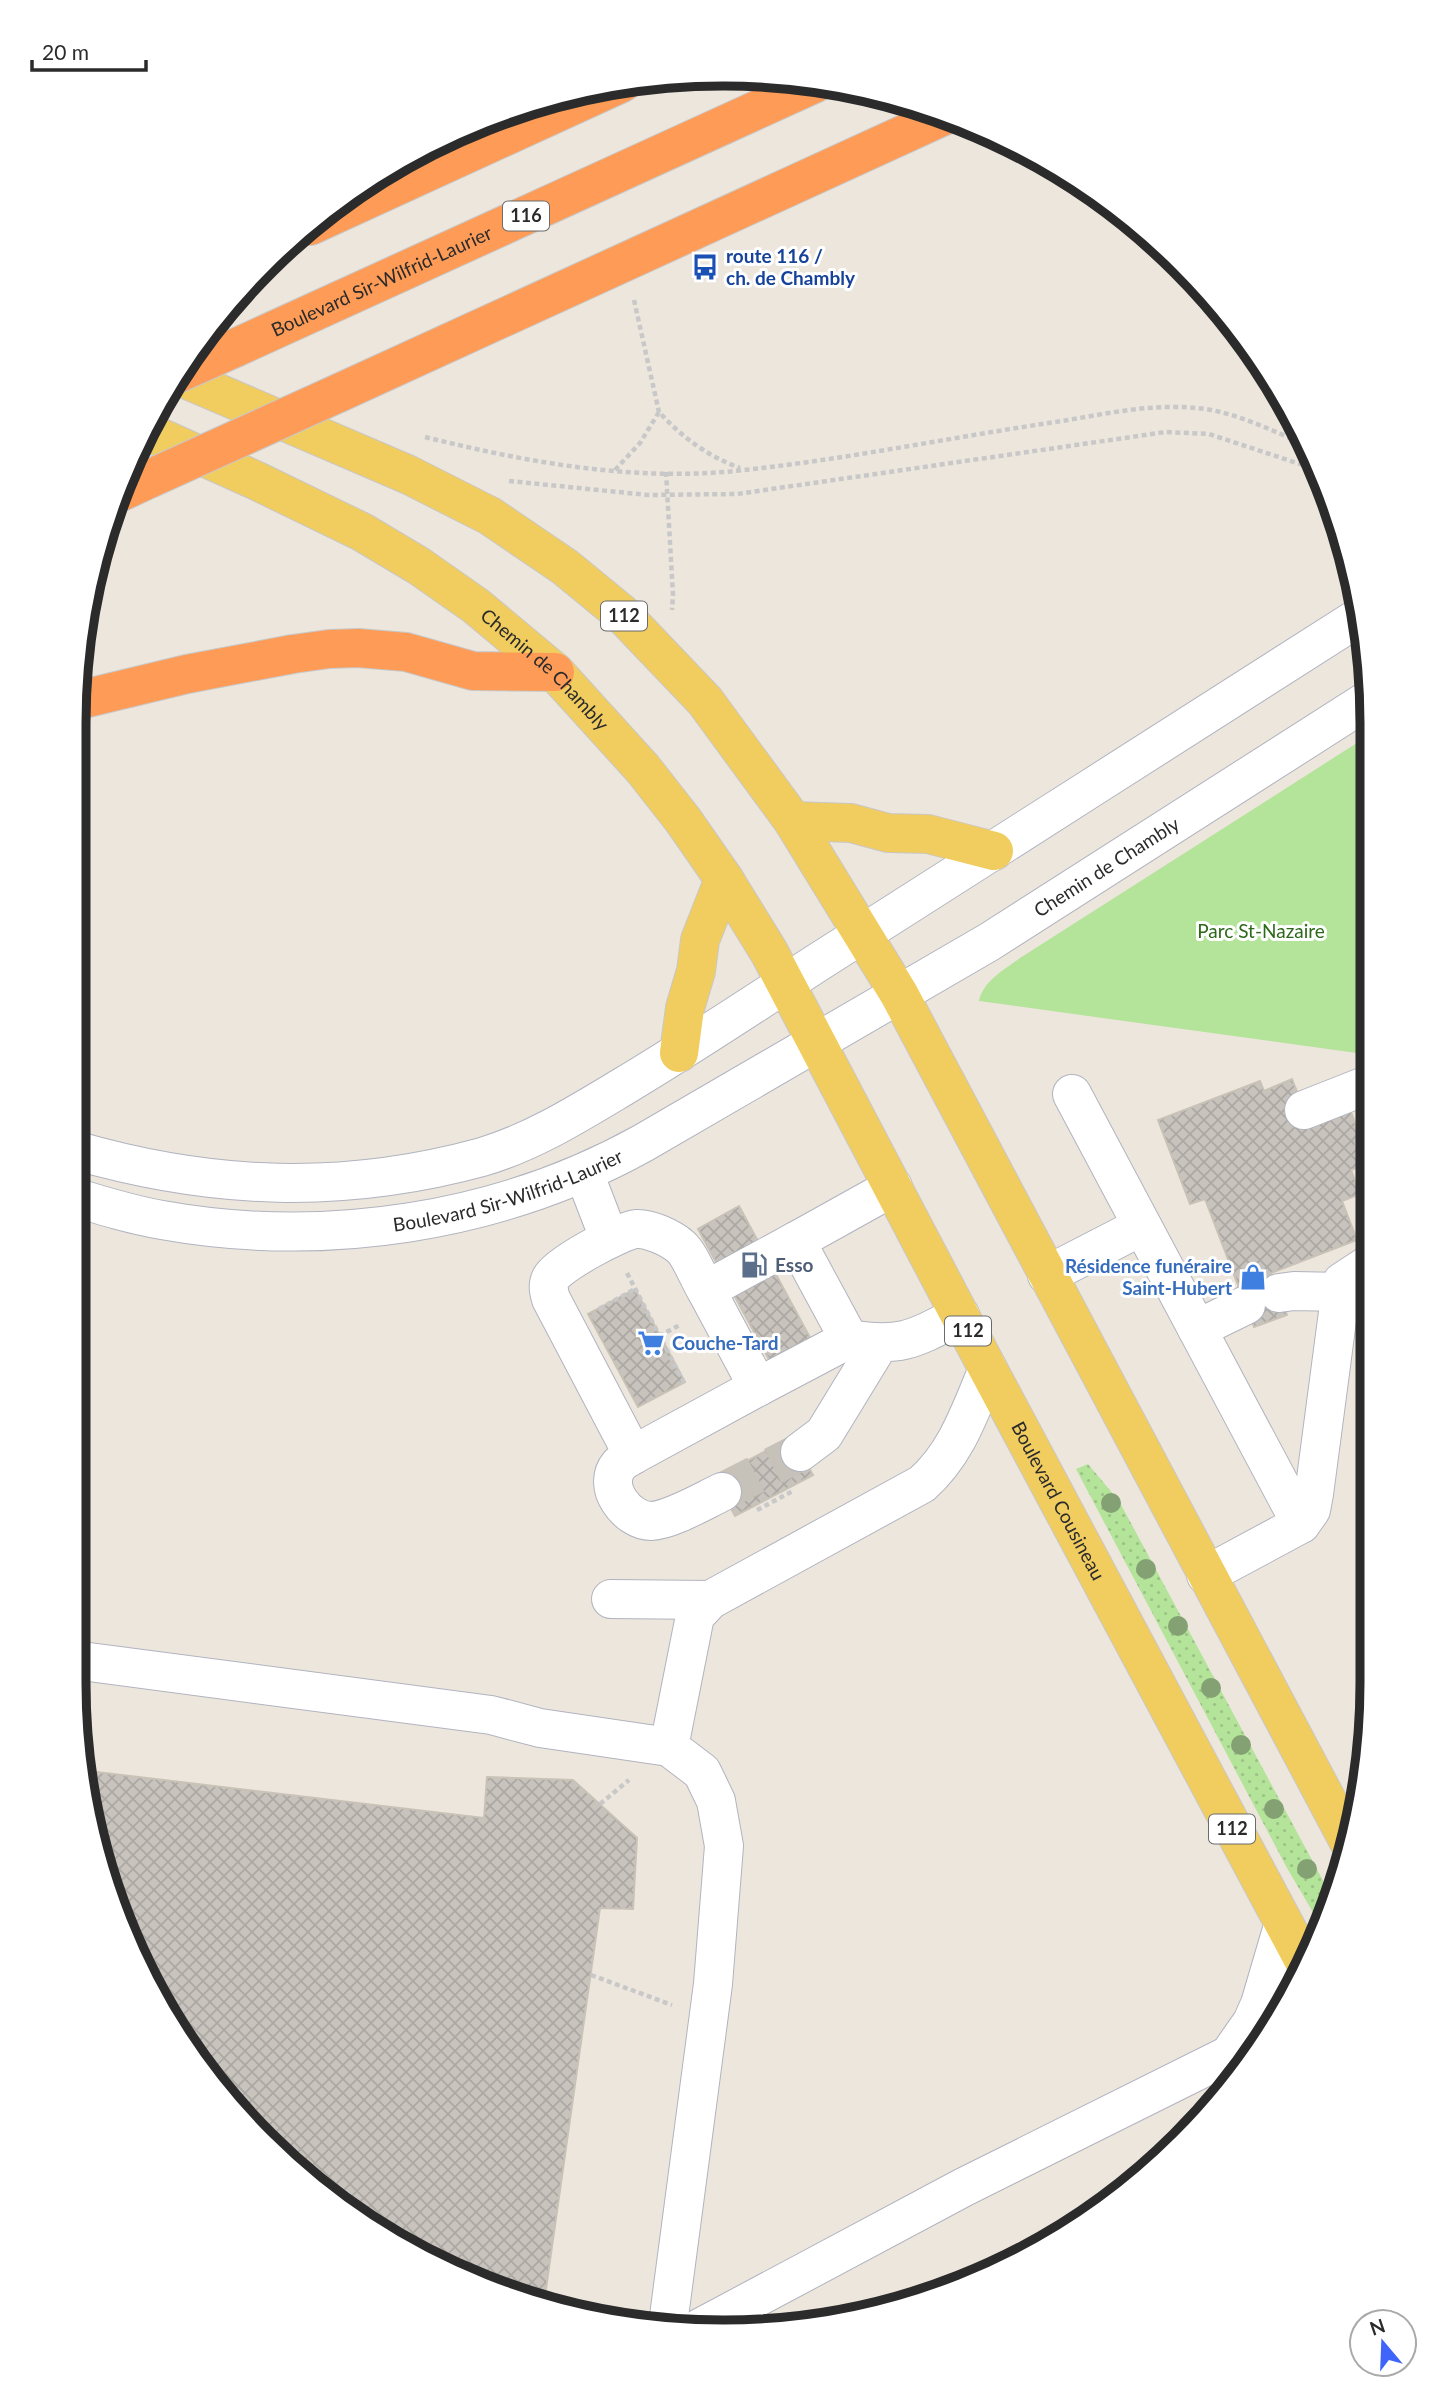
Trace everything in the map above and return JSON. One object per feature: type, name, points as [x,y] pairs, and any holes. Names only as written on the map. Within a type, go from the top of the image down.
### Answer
[{"type":"highway","name":"Boulevard Sir-Wilfrid-Laurier","points":[[194,367],[800,90]]},
{"type":"highway","points":[[345,210],[580,102]]},
{"type":"highway","points":[[134,486],[932,121]]},
{"type":"highway","points":[[87,698],[210,669],[329,649],[358,648],[407,652],[473,671],[555,672]]},
{"type":"main road","name":"112","points":[[187,379],[409,475],[490,516],[536,546],[621,613],[705,701],[793,821],[900,994],[1343,1830]]},
{"type":"main road","name":"Chemin de Chambly","points":[[154,435],[257,481],[391,549],[476,606],[555,672],[643,769],[683,820],[724,879],[769,952],[816,1041]]},
{"type":"main road","points":[[793,821],[850,823],[888,833],[928,834],[994,851]]},
{"type":"main road","points":[[679,1053],[685,1008],[696,971],[700,940],[724,879]]},
{"type":"main road","name":"Boulevard Cousineau","points":[[816,1041],[1300,1954]]},
{"type":"street","points":[[863,933],[1352,622]]},
{"type":"street","name":"Chemin de Chambly","points":[[900,994],[989,942],[1360,705]]},
{"type":"street","name":"Boulevard Sir-Wilfrid-Laurier","points":[[86,1153],[173,1174],[304,1185],[400,1175],[484,1156],[556,1126],[679,1053],[863,933]]},
{"type":"street","name":"Boulevard Sir-Wilfrid-Laurier","points":[[86,1200],[161,1220],[289,1232],[383,1226],[483,1206],[556,1185],[584,1173],[643,1143],[900,994]]},
{"type":"street","points":[[1304,1110],[1360,1088]]},
{"type":"street","points":[[1072,1094],[1301,1524]]},
{"type":"street","points":[[584,1173],[609,1238]]},
{"type":"street","points":[[706,1290],[892,1187]]},
{"type":"street","points":[[1047,1275],[1142,1226]]},
{"type":"street","points":[[632,1455],[549,1293],[548,1286],[555,1273],[609,1238],[638,1229],[660,1235],[682,1248],[758,1387]]},
{"type":"street","points":[[796,1241],[864,1342]]},
{"type":"street","points":[[1206,1575],[1301,1524],[1311,1510],[1342,1282],[1360,1270]]},
{"type":"street","points":[[1196,1329],[1262,1299],[1294,1291],[1341,1292]]},
{"type":"street","points":[[722,1492],[661,1519],[649,1521],[631,1515],[617,1496],[613,1484],[620,1464],[632,1455],[758,1387],[864,1342],[905,1341],[960,1315]]},
{"type":"street","points":[[800,1470],[824,1434],[864,1342]]},
{"type":"street","points":[[669,1747],[695,1616],[709,1601],[922,1484],[947,1458],[988,1369]]},
{"type":"street","points":[[611,1599],[709,1601]]},
{"type":"street","points":[[86,1662],[491,1715],[540,1728],[669,1747],[702,1772],[716,1801],[724,1846],[709,2019],[669,2318]]},
{"type":"street","points":[[1244,2050],[1283,1926]]},
{"type":"street","points":[[715,2320],[964,2187],[1241,2054]]},
{"type":"path","points":[[634,300],[659,412],[681,434],[711,456],[744,470]]},
{"type":"path","points":[[417,435],[542,462],[614,470],[666,472],[744,470],[1163,407],[1214,410],[1295,440]]},
{"type":"path","points":[[614,470],[640,443],[659,412]]},
{"type":"path","points":[[500,480],[616,493],[716,495],[771,490],[1062,445],[1166,432],[1209,434],[1306,466]]},
{"type":"path","points":[[666,472],[673,596],[671,610]]},
{"type":"path","points":[[588,1314],[635,1289],[685,1382],[673,1388]]},
{"type":"path","points":[[755,1511],[800,1470]]},
{"type":"path","points":[[591,1975],[709,2019]]},
{"type":"green space","name":"Parc St-Nazaire","points":[[1360,741],[1360,1053],[979,1001],[985,987],[1001,971]]},
{"type":"green space","points":[[1088,1464],[1119,1501],[1326,1887],[1316,1917],[1287,1868],[1076,1469]]},
{"type":"building","points":[[1292,1079],[1309,1122],[1349,1107],[1360,1136],[1360,1142],[1355,1144],[1360,1166],[1351,1170],[1360,1194],[1342,1201],[1357,1240],[1271,1273],[1287,1315],[1254,1327],[1205,1199],[1190,1204],[1158,1120],[1260,1081],[1264,1091]]},
{"type":"building","points":[[739,1206],[826,1367],[785,1389],[698,1229]]},
{"type":"building","points":[[635,1289],[685,1382],[638,1407],[588,1314]]},
{"type":"building","points":[[792,1437],[813,1475],[735,1516],[715,1478]]},
{"type":"building","points":[[92,1771],[484,1818],[487,1777],[573,1780],[637,1838],[633,1909],[600,1908],[545,2295],[479,2272],[441,2255],[369,2213],[303,2162],[272,2134],[244,2103],[193,2037],[151,1965],[134,1927],[107,1848]]},
{"type":"tunnel","points":[[722,1492],[800,1452]]},
{"type":"place","name":"route 116 / ch. de Chambly","points":[[705,267]]},
{"type":"place","name":"Esso","points":[[754,1265]]},
{"type":"place","name":"Résidence funéraire Saint-Hubert","points":[[1253,1277]]},
{"type":"place","name":"Couche-Tard","points":[[651,1343]]}]
